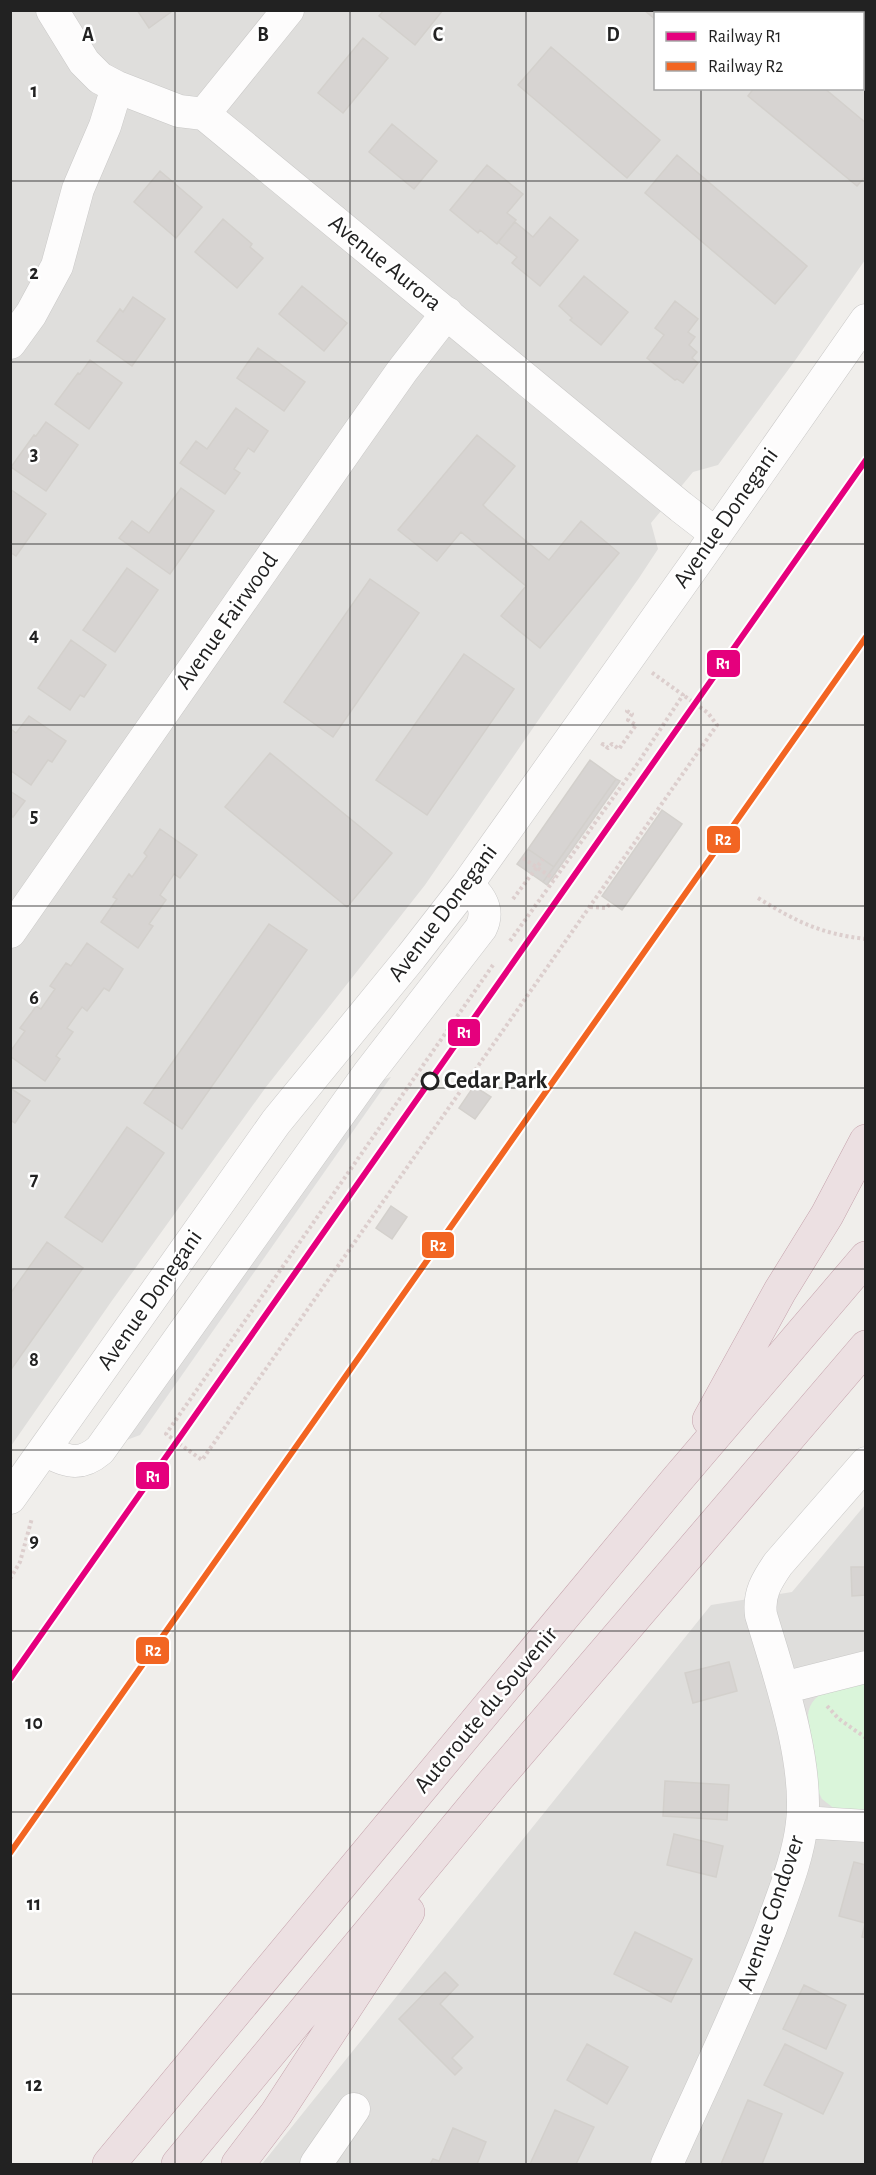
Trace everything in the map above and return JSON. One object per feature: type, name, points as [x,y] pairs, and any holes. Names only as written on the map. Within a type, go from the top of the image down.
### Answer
[{"type":"highway","points":[[675,1482],[780,1291],[827,1215],[866,1142]]},
{"type":"highway","name":"Autoroute du Souvenir","points":[[109,2164],[675,1482],[866,1258]]},
{"type":"highway","points":[[178,2164],[493,1783],[866,1347]]},
{"type":"highway","points":[[238,2164],[276,2114],[493,1783]]},
{"type":"street","points":[[52,10],[84,62],[100,78],[179,111],[204,114],[288,10]]},
{"type":"street","points":[[10,344],[31,315],[57,266],[78,189],[105,126],[117,87]]},
{"type":"street","name":"Avenue Aurora","points":[[204,114],[716,534]]},
{"type":"street","name":"Avenue Fairwood","points":[[10,932],[356,436],[447,313]]},
{"type":"street","name":"Avenue Donegani","points":[[22,1505],[44,1450],[276,1122],[467,885],[866,320]]},
{"type":"street","points":[[44,1450],[65,1461],[76,1462],[90,1458],[100,1450],[368,1074],[481,928],[486,916],[483,903],[467,885]]},
{"type":"street","name":"Avenue Condover","points":[[667,2164],[759,1958],[795,1858],[802,1822],[799,1768],[783,1688],[761,1615],[760,1599],[766,1582],[797,1540],[866,1463]]},
{"type":"street","points":[[783,1688],[866,1667]]},
{"type":"street","points":[[802,1822],[866,1826]]},
{"type":"street","points":[[316,2164],[354,2109]]},
{"type":"path","points":[[499,957],[166,1434],[202,1460],[717,725],[708,713],[651,672]]},
{"type":"path","points":[[505,947],[638,763],[683,695]]},
{"type":"path","points":[[597,752],[603,744],[608,748],[612,744],[619,749],[636,725],[628,720],[632,714],[627,711],[631,706],[627,703]]},
{"type":"path","points":[[517,854],[554,879]]},
{"type":"path","points":[[512,901],[543,859]]},
{"type":"path","points":[[758,898],[810,927],[866,939]]},
{"type":"path","points":[[590,907],[606,908],[611,903]]},
{"type":"path","points":[[336,1176],[344,1181]]},
{"type":"path","points":[[10,1580],[20,1562],[22,1505]]},
{"type":"path","points":[[824,1701],[839,1719],[866,1738]]},
{"type":"shaded area","points":[[11,11],[865,11],[865,260],[718,465],[693,472],[651,523],[658,549],[639,578],[425,885],[266,1087],[111,1302],[11,1446]]},
{"type":"shaded area","points":[[391,1077],[140,1435],[100,1450],[359,1087]]},
{"type":"shaded area","points":[[865,1505],[865,2164],[262,2164],[711,1605],[792,1592]]},
{"type":"green space","points":[[865,1680],[865,1813],[836,1810],[822,1799],[818,1791],[808,1715],[810,1706],[815,1699],[829,1690]]},
{"type":"building","points":[[137,10],[170,10],[171,12],[149,28]]},
{"type":"building","points":[[384,10],[443,10],[415,45],[379,16]]},
{"type":"building","points":[[644,10],[731,10],[733,12],[654,12],[654,18]]},
{"type":"building","points":[[363,38],[388,58],[343,113],[318,93]]},
{"type":"building","points":[[551,47],[660,140],[627,178],[518,85]]},
{"type":"building","points":[[752,90],[826,90],[866,123],[866,176],[857,186],[748,96]]},
{"type":"building","points":[[392,124],[437,161],[414,189],[369,152]]},
{"type":"building","points":[[677,155],[807,266],[775,304],[645,193]]},
{"type":"building","points":[[487,165],[523,194],[507,213],[516,220],[497,244],[480,230],[478,233],[450,210]]},
{"type":"building","points":[[160,171],[202,207],[176,238],[134,202]]},
{"type":"building","points":[[550,217],[578,240],[540,286],[512,263],[517,257],[498,242],[515,222],[533,237]]},
{"type":"building","points":[[223,219],[252,244],[250,247],[263,258],[237,288],[195,252]]},
{"type":"building","points":[[584,276],[628,312],[601,345],[570,320],[572,318],[559,306]]},
{"type":"building","points":[[302,286],[347,323],[324,351],[279,314]]},
{"type":"building","points":[[133,297],[165,319],[132,366],[97,341],[120,309],[123,312]]},
{"type":"building","points":[[675,301],[698,319],[688,332],[695,337],[689,345],[697,352],[692,358],[698,363],[683,383],[675,380],[647,358],[664,335],[655,328]]},
{"type":"building","points":[[258,348],[305,382],[284,411],[237,378]]},
{"type":"building","points":[[90,360],[122,383],[89,429],[55,404]]},
{"type":"building","points":[[236,408],[268,431],[254,452],[248,448],[234,469],[240,473],[225,494],[180,463],[196,441],[207,449]]},
{"type":"building","points":[[46,422],[78,445],[46,491],[11,467]]},
{"type":"building","points":[[477,435],[515,466],[483,505],[487,509],[549,560],[581,521],[619,553],[540,648],[501,616],[526,586],[461,532],[437,561],[398,530]]},
{"type":"building","points":[[181,488],[214,511],[170,574],[119,538],[132,521],[149,533]]},
{"type":"building","points":[[10,489],[46,514],[16,556],[10,552]]},
{"type":"building","points":[[127,568],[158,590],[115,652],[83,630]]},
{"type":"building","points":[[370,579],[419,613],[333,737],[284,702]]},
{"type":"building","points":[[71,640],[106,665],[84,697],[80,695],[70,710],[38,688]]},
{"type":"building","points":[[464,654],[514,689],[427,815],[376,780]]},
{"type":"building","points":[[29,716],[66,741],[52,762],[48,760],[31,785],[10,770],[10,732],[12,730],[16,733]]},
{"type":"building","points":[[270,753],[392,853],[347,907],[225,807]]},
{"type":"building","points":[[590,760],[616,779],[554,867],[528,849]]},
{"type":"building","points":[[616,779],[620,781],[547,885],[543,882]]},
{"type":"building","points":[[10,791],[25,801],[13,817],[10,814]]},
{"type":"building","points":[[662,810],[682,824],[622,910],[602,896]]},
{"type":"building","points":[[160,829],[197,855],[180,878],[174,874],[160,895],[166,900],[149,924],[153,926],[138,948],[101,922],[117,899],[113,897],[129,874],[132,877],[147,856],[144,853]]},
{"type":"building","points":[[528,849],[554,867],[543,882],[517,864]]},
{"type":"building","points":[[269,924],[307,950],[182,1129],[144,1103]]},
{"type":"building","points":[[87,943],[123,969],[109,991],[104,988],[87,1011],[82,1007],[67,1028],[73,1032],[56,1056],[60,1059],[45,1081],[10,1056],[10,1052],[25,1031],[20,1028],[36,1006],[41,1009],[55,989],[50,986],[66,963],[71,966]]},
{"type":"building","points":[[474,1086],[491,1097],[475,1119],[459,1108]]},
{"type":"building","points":[[10,1088],[30,1101],[15,1123],[10,1120]]},
{"type":"building","points":[[127,1127],[164,1153],[102,1242],[65,1217]]},
{"type":"building","points":[[391,1206],[407,1217],[392,1239],[376,1228]]},
{"type":"building","points":[[47,1242],[83,1268],[10,1371],[10,1294]]},
{"type":"building","points":[[851,1567],[866,1567],[866,1595],[852,1596]]},
{"type":"building","points":[[729,1662],[737,1691],[693,1703],[685,1673]]},
{"type":"building","points":[[665,1781],[729,1785],[727,1820],[663,1816]]},
{"type":"building","points":[[674,1834],[723,1846],[716,1877],[667,1865]]},
{"type":"building","points":[[854,1862],[866,1865],[866,1938],[862,1937],[865,1923],[839,1916]]},
{"type":"building","points":[[635,1932],[692,1959],[671,2002],[614,1974]]},
{"type":"building","points":[[445,1972],[458,1985],[440,2004],[473,2037],[452,2058],[462,2068],[455,2075],[399,2019]]},
{"type":"building","points":[[804,1985],[846,2005],[826,2049],[783,2029]]},
{"type":"building","points":[[587,2044],[628,2067],[607,2104],[567,2080]]},
{"type":"building","points":[[785,2044],[843,2073],[823,2114],[764,2085]]},
{"type":"building","points":[[748,2100],[782,2114],[762,2164],[721,2164]]},
{"type":"building","points":[[555,2110],[594,2127],[576,2164],[530,2164]]},
{"type":"building","points":[[453,2128],[486,2142],[477,2164],[430,2164],[433,2159],[439,2161]]},
{"type":"rail line","name":"R1","points":[[10,1679],[866,460]]},
{"type":"rail line","name":"R2","points":[[10,1853],[866,637]]},
{"type":"place","name":"Cedar Park","points":[[430,1081]]}]
